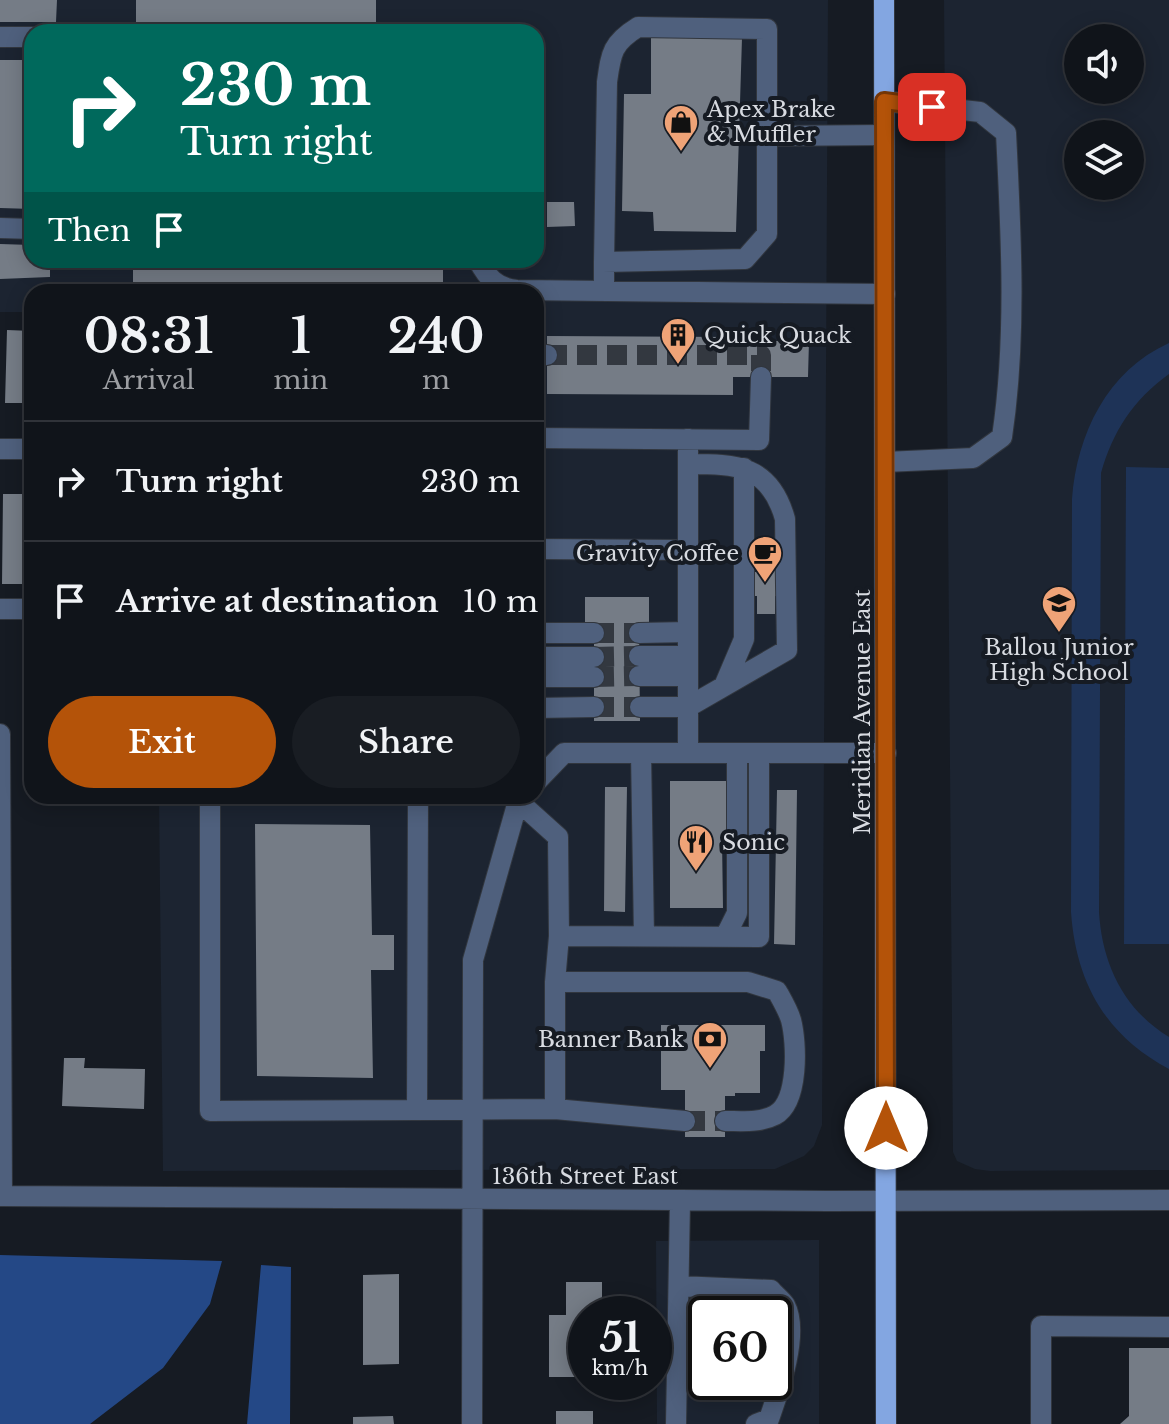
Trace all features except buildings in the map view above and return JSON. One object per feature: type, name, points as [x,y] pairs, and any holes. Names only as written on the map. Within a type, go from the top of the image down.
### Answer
[{"type":"main road","name":"Meridian Avenue East","points":[[884,0],[886,1424]]},
{"type":"street","points":[[604,262],[745,259],[767,234],[767,29],[638,27],[620,38],[610,60],[607,82],[604,262],[604,291]]},
{"type":"street","points":[[0,37],[24,37]]},
{"type":"street","points":[[884,101],[980,112],[1006,133],[1010,211],[1010,384],[1002,437],[973,458],[885,462]]},
{"type":"street","points":[[767,136],[884,135]]},
{"type":"street","points":[[0,228],[24,229]]},
{"type":"street","points":[[483,268],[491,280],[499,284]]},
{"type":"street","points":[[544,290],[885,294]]},
{"type":"street","points":[[544,438],[759,440],[761,377]]},
{"type":"street","points":[[688,439],[688,753]]},
{"type":"street","points":[[0,449],[24,449]]},
{"type":"street","points":[[640,707],[688,707],[787,650],[785,519],[773,491],[764,480],[744,468],[729,464],[688,464]]},
{"type":"street","points":[[724,686],[744,639],[744,468]]},
{"type":"street","points":[[544,549],[688,550]]},
{"type":"street","points":[[0,609],[24,609]]},
{"type":"street","points":[[639,633],[688,632]]},
{"type":"street","points":[[544,633],[594,633]]},
{"type":"street","points":[[544,658],[594,667],[544,676]]},
{"type":"street","points":[[639,666],[688,666]]},
{"type":"street","points":[[544,708],[594,707]]},
{"type":"street","points":[[0,734],[1,1196]]},
{"type":"street","points":[[544,771],[564,753],[886,753]]},
{"type":"street","points":[[641,753],[644,936]]},
{"type":"street","points":[[725,937],[737,913],[737,753]]},
{"type":"street","points":[[559,936],[759,937],[759,753]]},
{"type":"street","points":[[210,804],[210,1111],[555,1109],[685,1121]]},
{"type":"street","points":[[417,1110],[418,804]]},
{"type":"street","points":[[472,1424],[473,960],[518,804]]},
{"type":"street","points":[[526,804],[558,837],[555,1109]]},
{"type":"street","points":[[555,982],[748,982],[777,991],[791,1019],[795,1055],[790,1099],[778,1114],[758,1121],[725,1121]]},
{"type":"street","name":"136th Street East","points":[[1,1196],[680,1201],[1169,1200]]},
{"type":"street","points":[[678,1424],[680,1201]]},
{"type":"street","points":[[679,1286],[771,1290],[786,1307],[790,1339],[784,1379],[769,1419],[756,1424]]},
{"type":"street","points":[[1041,1424],[1041,1326],[1169,1327]]},
{"type":"shaded area","points":[[0,0],[828,0],[822,1125],[814,1146],[804,1156],[775,1169],[163,1171],[159,804],[544,804],[544,284],[24,284],[24,312],[0,312]]},
{"type":"shaded area","name":"Ballou Junior High School","points":[[944,0],[1169,0],[1169,1170],[990,1171],[975,1169],[957,1161],[953,1152]]},
{"type":"shaded area","points":[[1169,343],[1169,374],[1145,395],[1126,418],[1112,443],[1101,473],[1099,912],[1105,949],[1118,983],[1139,1013],[1169,1037],[1169,1069],[1127,1040],[1098,1004],[1079,961],[1071,912],[1072,499],[1075,475],[1089,428],[1112,388],[1147,355]]},
{"type":"shaded area","points":[[1126,467],[1169,468],[1169,944],[1124,944]]},
{"type":"shaded area","points":[[819,1240],[819,1424],[657,1424],[657,1400],[672,1400],[672,1296],[656,1296],[656,1241]]},
{"type":"shaded area","points":[[0,1255],[222,1261],[210,1304],[163,1368],[90,1424],[0,1424]]},
{"type":"shaded area","points":[[261,1265],[291,1267],[290,1424],[247,1424]]},
{"type":"tunnel","points":[[547,355],[761,355],[761,377]]},
{"type":"tunnel","points":[[594,633],[639,633]]},
{"type":"tunnel","points":[[594,657],[639,656]]},
{"type":"tunnel","points":[[594,677],[639,676]]},
{"type":"tunnel","points":[[594,707],[640,707]]},
{"type":"tunnel","points":[[685,1121],[725,1121]]},
{"type":"place","name":"Apex Brake & Muffler","points":[[681,153]]},
{"type":"place","name":"Quick Quack","points":[[678,366]]},
{"type":"place","name":"Gravity Coffee","points":[[765,584]]},
{"type":"place","name":"Ballou Junior High School","points":[[1059,634]]},
{"type":"place","name":"Sonic","points":[[696,873]]},
{"type":"place","name":"Banner Bank","points":[[710,1070]]},
{"type":"route","points":[[886,1128],[884,101],[932,107]]}]
